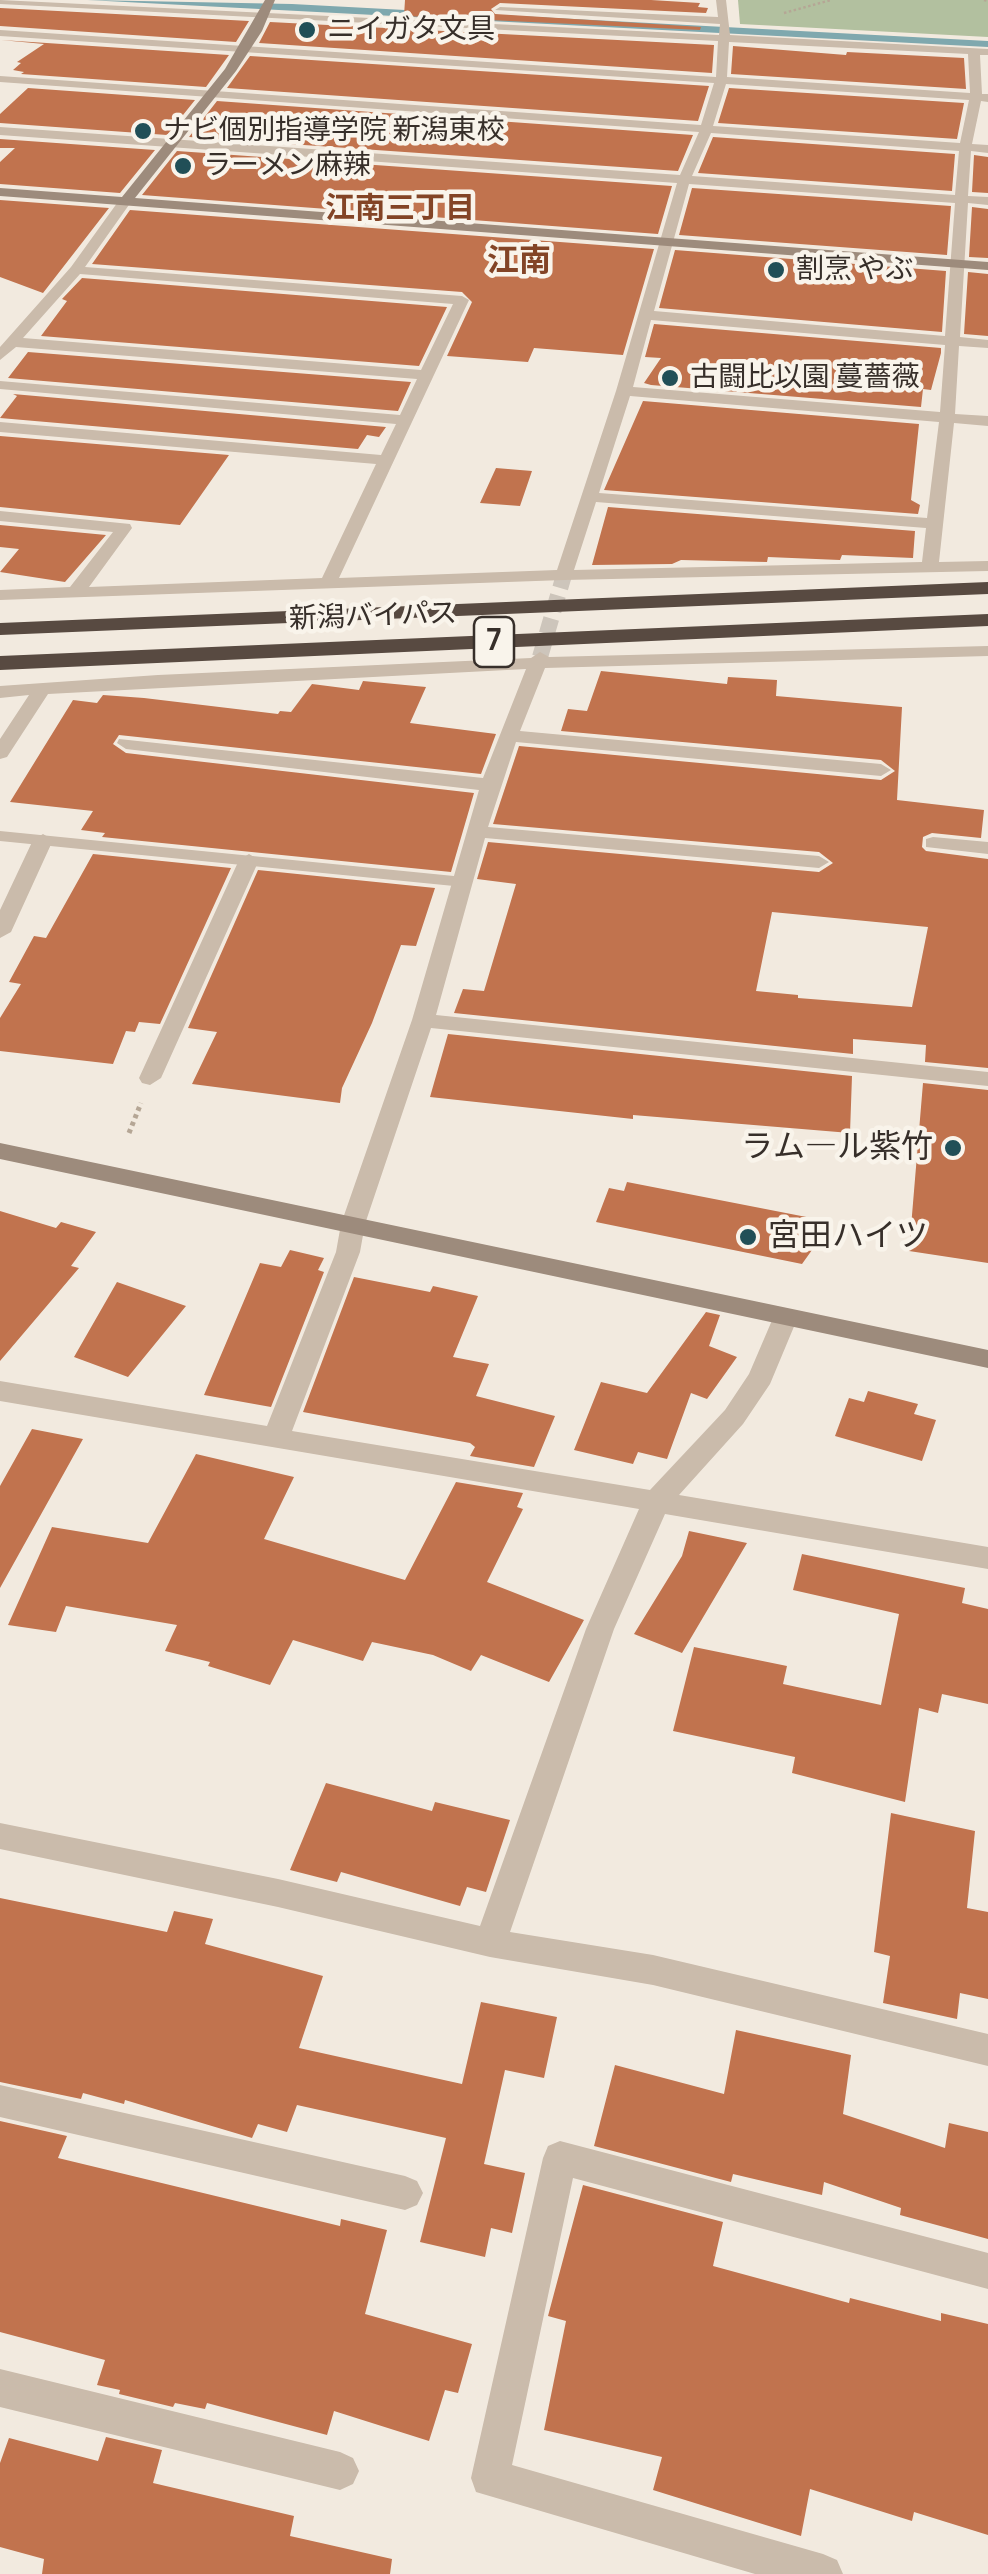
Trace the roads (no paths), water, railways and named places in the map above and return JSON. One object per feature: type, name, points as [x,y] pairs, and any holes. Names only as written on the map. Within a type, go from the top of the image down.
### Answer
[{"type":"highway","name":"新潟バイパス","points":[[0,629],[988,588]]},
{"type":"highway","name":"新潟バイパス","points":[[0,663],[909,622],[988,622]]},
{"type":"street","points":[[564,575],[624,391],[684,180],[706,130],[721,80],[725,23],[720,0]]},
{"type":"street","points":[[0,1],[267,7],[723,39],[981,52],[982,97],[965,148],[947,417],[930,566]]},
{"type":"street","points":[[0,356],[76,270],[210,95],[244,50],[267,7]]},
{"type":"street","points":[[478,9],[988,38]]},
{"type":"street","points":[[0,33],[982,97]]},
{"type":"street","points":[[0,80],[988,150]]},
{"type":"street","points":[[0,131],[988,201]]},
{"type":"street","points":[[0,192],[988,266]]},
{"type":"street","points":[[76,270],[462,300],[327,585]]},
{"type":"street","points":[[646,316],[988,344]]},
{"type":"street","points":[[13,342],[429,376]]},
{"type":"street","points":[[0,385],[406,420]]},
{"type":"street","points":[[624,391],[988,421]]},
{"type":"street","points":[[0,427],[388,460]]},
{"type":"street","points":[[590,497],[934,524]]},
{"type":"street","points":[[0,516],[124,528],[75,593]]},
{"type":"street","points":[[0,595],[564,575],[988,566]]},
{"type":"street","points":[[0,692],[540,660],[988,651]]},
{"type":"street","points":[[276,1436],[348,1252],[353,1224],[423,1020],[480,832],[490,786],[540,660]]},
{"type":"street","points":[[0,753],[42,689]]},
{"type":"street","points":[[510,736],[880,770]]},
{"type":"street","points":[[126,743],[490,786]]},
{"type":"street","points":[[480,832],[819,862]]},
{"type":"street","points":[[0,932],[43,840]]},
{"type":"street","points":[[933,843],[988,848]]},
{"type":"street","points":[[150,1078],[249,860]]},
{"type":"street","points":[[423,1020],[988,1079]]},
{"type":"street","points":[[0,1150],[988,1358]]},
{"type":"street","points":[[490,1943],[600,1629],[656,1502],[734,1417],[762,1377],[785,1317]]},
{"type":"street","points":[[0,1391],[988,1558]]},
{"type":"street","points":[[0,1836],[278,1893],[490,1943],[653,1970],[988,2050]]},
{"type":"street","points":[[0,2101],[405,2193]]},
{"type":"street","points":[[823,2574],[490,2478],[560,2158],[988,2271]]},
{"type":"street","points":[[0,2388],[340,2471]]},
{"type":"lane","points":[[0,836],[464,882]]},
{"type":"water","points":[[87,0],[292,4],[988,41],[988,47]]},
{"type":"tunnel","points":[[540,657],[564,575]]},
{"type":"place","name":"ニイガタ文具","points":[[307,30]]},
{"type":"place","name":"ナビ個別指導学院 新潟東校","points":[[143,131]]},
{"type":"place","name":"ラーメン麻辣","points":[[183,166]]},
{"type":"place","name":"割烹 やぶ","points":[[776,270]]},
{"type":"place","name":"古闘比以園 蔓薔薇","points":[[670,378]]},
{"type":"place","name":"ラム―ル紫竹","points":[[953,1148]]},
{"type":"place","name":"宮田ハイツ","points":[[748,1237]]},
{"type":"district","name":"江南三丁目","points":[[400,210]]},
{"type":"district","name":"江南","points":[[519,262]]}]
